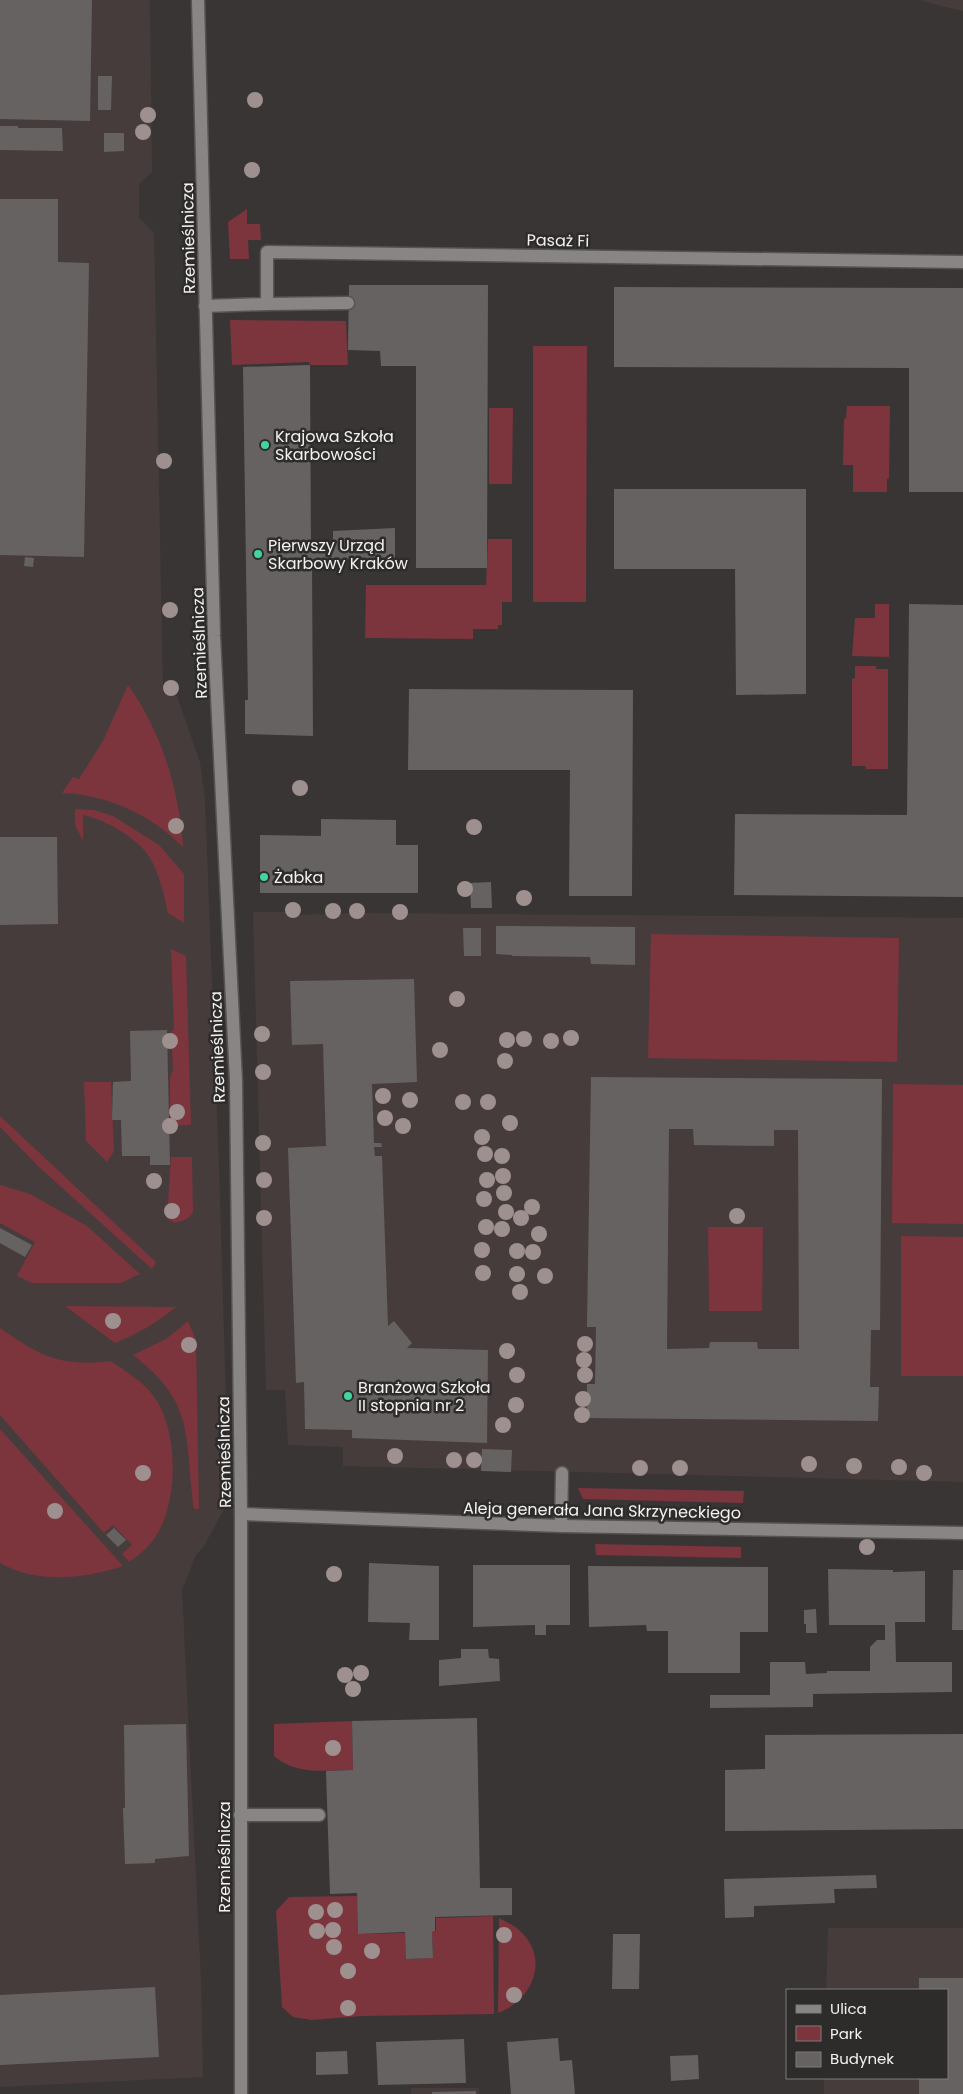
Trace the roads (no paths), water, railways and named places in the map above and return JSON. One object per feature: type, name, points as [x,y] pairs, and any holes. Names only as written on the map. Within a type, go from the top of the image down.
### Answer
[{"type":"street","name":"Rzemieślnicza","points":[[198,0],[214,636],[236,1081],[241,1514],[240,1815],[242,2094]]},
{"type":"street","name":"Pasaż Fi","points":[[267,304],[267,252],[963,262]]},
{"type":"street","points":[[205,306],[348,304]]},
{"type":"street","points":[[561,1526],[562,1473]]},
{"type":"street","name":"Aleja generała Jana Skrzyneckiego","points":[[241,1514],[561,1526],[963,1534]]},
{"type":"street","points":[[240,1815],[319,1815]]},
{"type":"place","name":"Krajowa Szkoła Skarbowości","points":[[265,445]]},
{"type":"place","name":"Pierwszy Urząd Skarbowy Kraków","points":[[258,554]]},
{"type":"place","name":"Żabka","points":[[264,877]]},
{"type":"place","name":"Branżowa Szkoła II stopnia nr 2","points":[[348,1396]]}]
